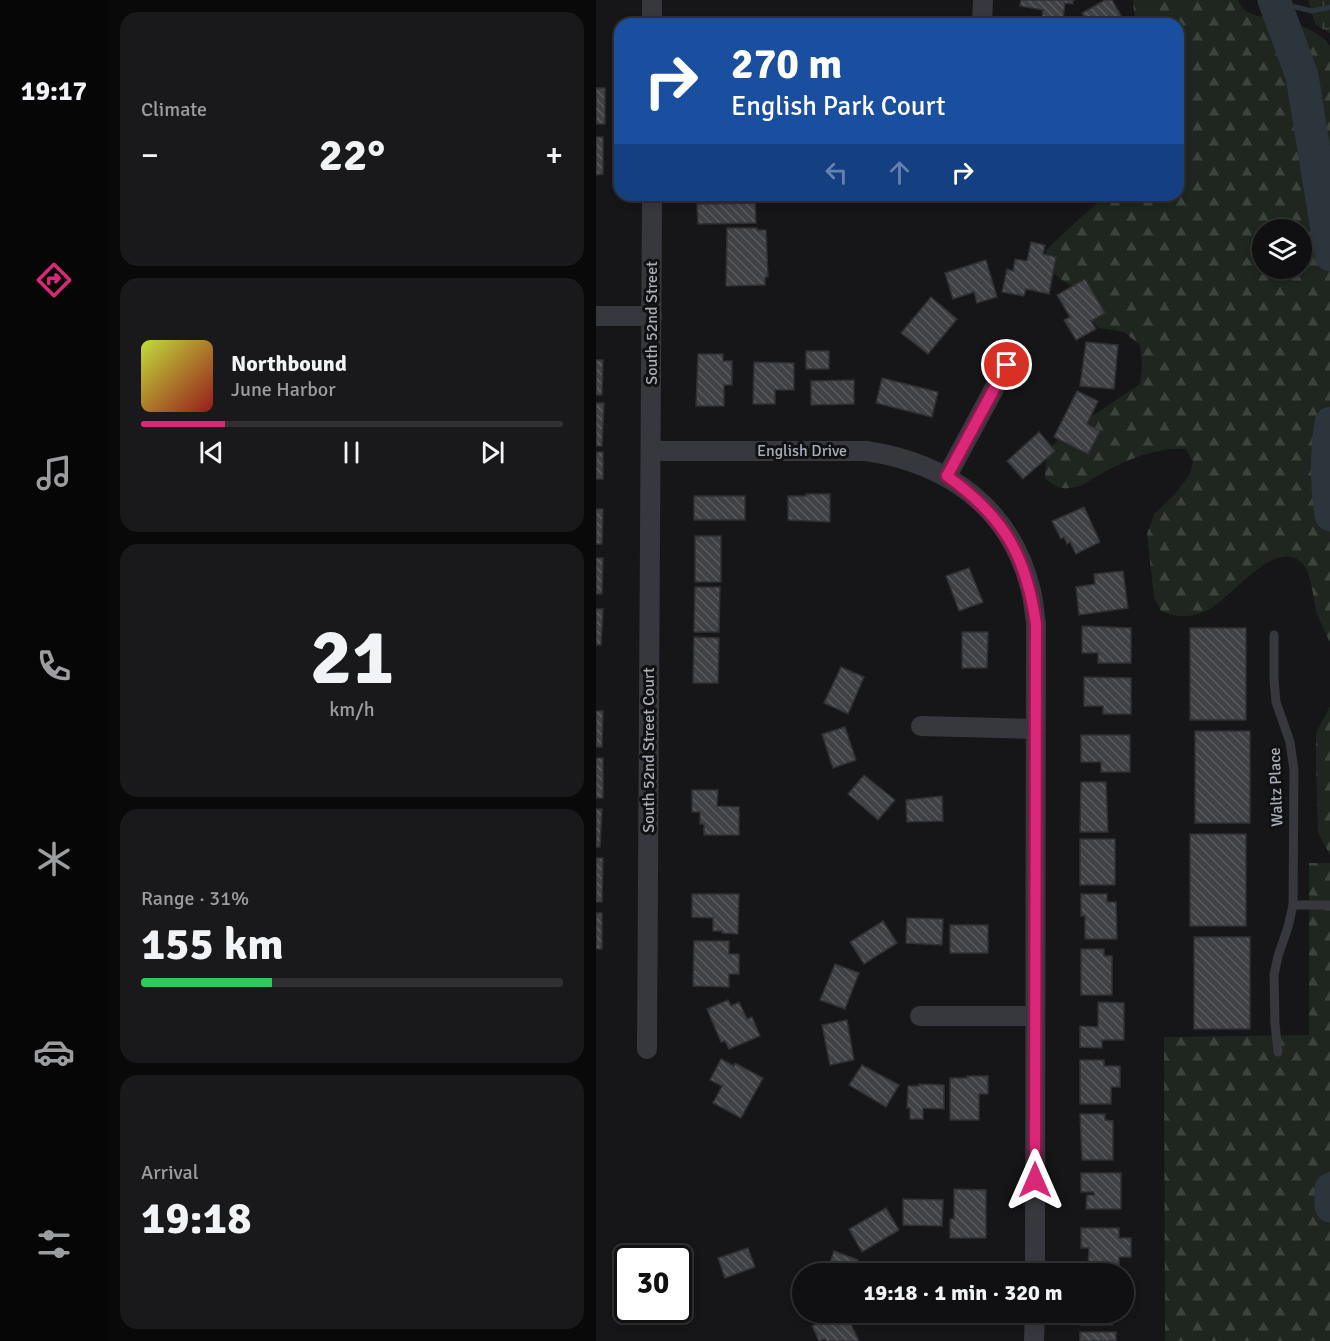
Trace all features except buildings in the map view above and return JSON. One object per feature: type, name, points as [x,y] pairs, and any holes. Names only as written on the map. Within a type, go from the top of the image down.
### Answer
[{"type":"street","points":[[652,0],[652,18]]},
{"type":"street","points":[[982,18],[983,0]]},
{"type":"street","name":"South 52nd Street","points":[[651,451],[652,201]]},
{"type":"street","points":[[596,316],[652,316]]},
{"type":"street","points":[[947,476],[1007,365]]},
{"type":"street","name":"English Drive","points":[[651,451],[866,451],[894,455],[922,464],[947,476],[972,494],[993,515],[1010,539],[1023,565],[1032,592],[1036,624],[1035,1263]]},
{"type":"street","name":"South 52nd Street Court","points":[[647,1049],[651,451]]},
{"type":"street","points":[[921,726],[1036,729]]},
{"type":"street","points":[[920,1016],[1035,1016]]},
{"type":"street","points":[[1034,1341],[1035,1323]]},
{"type":"lane","name":"Waltz Place","points":[[1274,635],[1276,702],[1290,742],[1293,759],[1293,905],[1274,975],[1278,1052]]},
{"type":"lane","points":[[1293,905],[1331,905]]},
{"type":"green space","points":[[1133,0],[1238,0],[1242,8],[1249,13],[1303,26],[1319,35],[1331,47],[1330,643],[1317,614],[1308,572],[1301,562],[1289,557],[1277,558],[1263,565],[1224,598],[1201,613],[1181,616],[1161,611],[1154,598],[1147,534],[1154,514],[1175,494],[1190,474],[1193,462],[1186,449],[1164,450],[1142,455],[1074,488],[1055,486],[1045,479],[1046,455],[1058,439],[1140,384],[1142,365],[1140,345],[1124,332],[1098,328],[1086,313],[1084,296],[1046,268],[1046,250],[1100,201],[1184,201],[1184,18],[1134,18]]},
{"type":"green space","points":[[1308,0],[1330,0],[1330,33],[1316,25]]},
{"type":"green space","points":[[1330,706],[1330,855],[1318,833],[1316,733]]},
{"type":"green space","points":[[1309,863],[1330,863],[1330,1341],[1165,1341],[1164,1037],[1309,1035]]},
{"type":"waterway","points":[[1274,0],[1302,76],[1331,255]]},
{"type":"waterway","points":[[1274,2],[1312,11],[1331,7]]},
{"type":"waterway","points":[[1331,423],[1327,469],[1331,515]]},
{"type":"waterway","points":[[1331,1189],[1331,1206]]},
{"type":"route","points":[[1007,365],[947,476],[972,494],[993,515],[1010,539],[1023,565],[1032,592],[1036,624],[1035,1180]]}]
